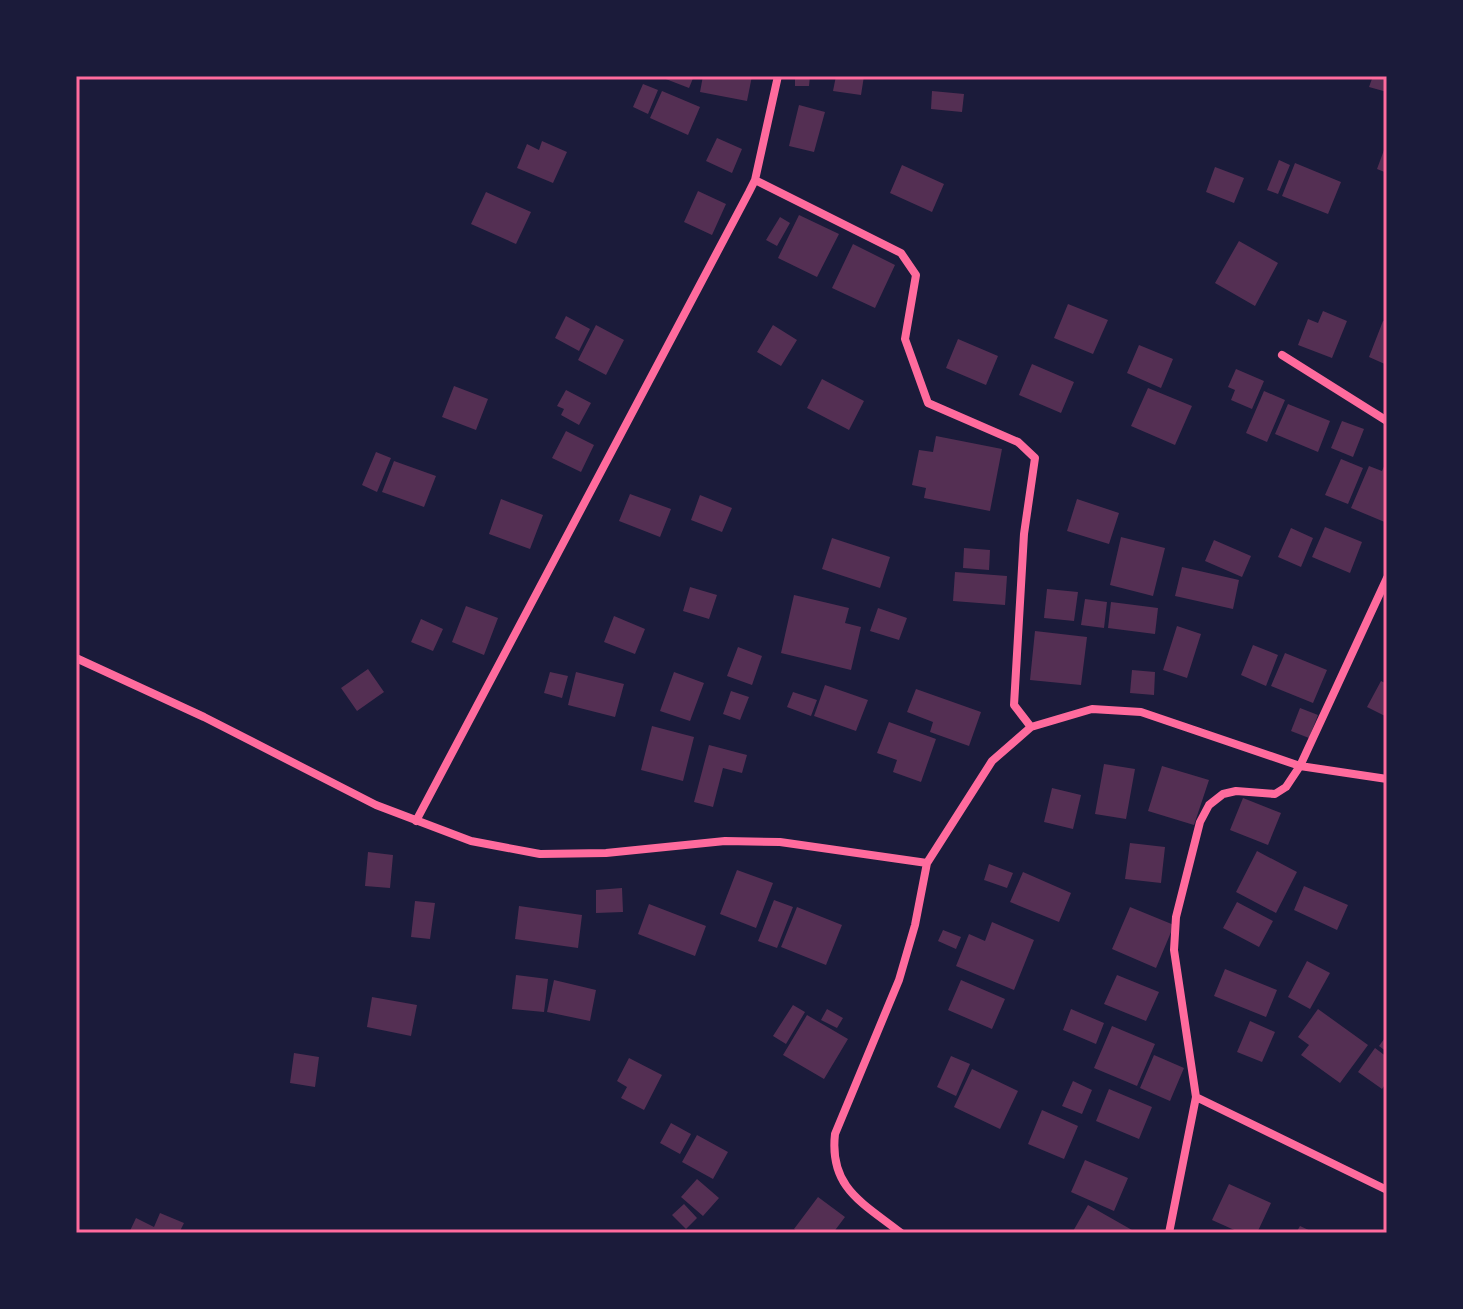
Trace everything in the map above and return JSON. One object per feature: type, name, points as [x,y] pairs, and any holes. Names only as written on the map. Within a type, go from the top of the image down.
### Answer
[{"type":"street","points":[[416,821],[755,180],[778,76]]},
{"type":"street","points":[[755,180],[901,253],[916,275],[905,339],[928,403],[1018,442],[1035,458],[1024,534],[1014,705],[1031,727]]},
{"type":"street","points":[[1282,355],[1387,421]]},
{"type":"street","points":[[1169,1233],[1196,1097],[1174,950],[1176,917],[1200,822],[1209,805],[1223,794],[1236,791],[1275,794],[1286,787],[1300,766],[1387,578]]},
{"type":"street","points":[[76,658],[204,717],[376,805],[471,841],[540,854],[606,853],[725,841],[766,842],[927,863]]},
{"type":"street","points":[[901,1233],[866,1206],[840,1180],[833,1157],[835,1134],[899,980],[915,925],[927,863],[992,761],[1031,727],[1092,709],[1141,712],[1300,766],[1387,779]]},
{"type":"street","points":[[1196,1097],[1387,1190]]},
{"type":"building","points":[[658,76],[694,76],[689,88]]},
{"type":"building","points":[[703,76],[752,76],[747,101],[700,92]]},
{"type":"building","points":[[795,76],[810,76],[809,86],[795,86]]},
{"type":"building","points":[[836,76],[864,76],[861,95],[833,91]]},
{"type":"building","points":[[1373,76],[1387,76],[1387,92],[1369,87]]},
{"type":"building","points":[[643,84],[658,90],[648,114],[633,107]]},
{"type":"building","points":[[662,91],[700,107],[688,135],[650,118]]},
{"type":"building","points":[[932,91],[964,94],[962,112],[931,109]]},
{"type":"building","points":[[799,105],[825,112],[814,152],[789,146]]},
{"type":"building","points":[[717,138],[742,149],[732,173],[706,161]]},
{"type":"building","points":[[542,141],[567,152],[553,183],[517,168],[527,144],[539,150]]},
{"type":"building","points":[[1387,142],[1387,173],[1377,169]]},
{"type":"building","points":[[1279,160],[1290,165],[1278,194],[1267,190]]},
{"type":"building","points":[[1295,163],[1341,182],[1328,214],[1282,196]]},
{"type":"building","points":[[902,165],[944,184],[932,212],[890,193]]},
{"type":"building","points":[[1215,167],[1244,178],[1234,203],[1206,192]]},
{"type":"building","points":[[698,191],[726,204],[712,235],[684,222]]},
{"type":"building","points":[[486,192],[531,212],[516,244],[471,224]]},
{"type":"building","points":[[799,215],[839,234],[817,277],[778,258]]},
{"type":"building","points":[[780,217],[790,223],[777,246],[766,240]]},
{"type":"building","points":[[1239,241],[1278,263],[1255,306],[1215,283]]},
{"type":"building","points":[[853,244],[895,265],[875,308],[832,288]]},
{"type":"building","points":[[1068,304],[1108,320],[1093,354],[1054,338]]},
{"type":"building","points":[[1323,311],[1347,321],[1332,358],[1298,345],[1308,319],[1318,323]]},
{"type":"building","points":[[566,316],[590,329],[579,351],[555,338]]},
{"type":"building","points":[[1383,321],[1387,322],[1387,365],[1369,357]]},
{"type":"building","points":[[596,325],[624,340],[606,375],[578,360]]},
{"type":"building","points":[[773,325],[797,340],[781,366],[757,352]]},
{"type":"building","points":[[958,339],[998,356],[986,385],[946,368]]},
{"type":"building","points":[[1139,345],[1173,359],[1161,388],[1127,373]]},
{"type":"building","points":[[1032,364],[1074,382],[1061,413],[1019,395]]},
{"type":"building","points":[[1236,369],[1264,381],[1252,409],[1231,400],[1235,390],[1228,387]]},
{"type":"building","points":[[822,379],[864,401],[849,430],[807,408]]},
{"type":"building","points":[[454,386],[488,399],[476,430],[442,417]]},
{"type":"building","points":[[1148,388],[1192,406],[1175,445],[1131,426]]},
{"type":"building","points":[[566,390],[591,403],[579,425],[561,415],[564,409],[557,406]]},
{"type":"building","points":[[1264,391],[1285,400],[1267,442],[1246,433]]},
{"type":"building","points":[[1288,404],[1330,421],[1318,452],[1275,434]]},
{"type":"building","points":[[1342,421],[1364,429],[1353,457],[1331,448]]},
{"type":"building","points":[[566,431],[594,445],[581,472],[552,458]]},
{"type":"building","points":[[936,436],[1002,449],[990,511],[924,498],[926,488],[912,485],[919,450],[933,452]]},
{"type":"building","points":[[376,452],[391,458],[377,492],[362,485]]},
{"type":"building","points":[[1341,459],[1363,468],[1348,504],[1325,495]]},
{"type":"building","points":[[1387,460],[1387,523],[1351,508],[1369,466],[1382,471]]},
{"type":"building","points":[[394,461],[436,476],[424,507],[382,492]]},
{"type":"building","points":[[630,494],[671,509],[660,537],[619,521]]},
{"type":"building","points":[[700,495],[732,508],[722,532],[691,520]]},
{"type":"building","points":[[501,499],[543,515],[530,549],[489,534]]},
{"type":"building","points":[[1077,499],[1119,513],[1109,544],[1067,531]]},
{"type":"building","points":[[1325,527],[1362,542],[1350,573],[1312,557]]},
{"type":"building","points":[[1291,528],[1313,538],[1301,567],[1278,557]]},
{"type":"building","points":[[1121,537],[1165,548],[1153,596],[1110,585]]},
{"type":"building","points":[[832,538],[890,557],[880,588],[822,569]]},
{"type":"building","points":[[1214,540],[1251,556],[1242,577],[1205,561]]},
{"type":"building","points":[[964,548],[990,550],[989,570],[963,568]]},
{"type":"building","points":[[1182,567],[1239,580],[1233,609],[1175,596]]},
{"type":"building","points":[[955,572],[1007,576],[1005,605],[953,601]]},
{"type":"building","points":[[690,587],[717,595],[709,619],[683,611]]},
{"type":"building","points":[[1047,589],[1078,592],[1074,621],[1044,618]]},
{"type":"building","points":[[794,595],[849,608],[845,623],[861,627],[851,670],[781,653]]},
{"type":"building","points":[[1085,599],[1107,602],[1104,628],[1081,625]]},
{"type":"building","points":[[1111,602],[1158,608],[1155,634],[1108,628]]},
{"type":"building","points":[[466,606],[498,618],[484,655],[452,642]]},
{"type":"building","points":[[878,608],[907,618],[899,640],[870,631]]},
{"type":"building","points":[[614,616],[645,629],[635,654],[604,642]]},
{"type":"building","points":[[421,619],[443,629],[433,651],[411,642]]},
{"type":"building","points":[[1177,626],[1201,634],[1187,678],[1163,670]]},
{"type":"building","points":[[1035,631],[1087,637],[1081,685],[1030,680]]},
{"type":"building","points":[[1253,645],[1278,655],[1266,686],[1241,675]]},
{"type":"building","points":[[738,647],[762,656],[752,685],[727,676]]},
{"type":"building","points":[[1285,653],[1327,670],[1313,703],[1271,686]]},
{"type":"building","points":[[368,669],[384,692],[357,711],[341,688]]},
{"type":"building","points":[[1132,670],[1155,672],[1154,695],[1130,693]]},
{"type":"building","points":[[550,672],[568,676],[562,698],[544,693]]},
{"type":"building","points":[[576,672],[624,684],[615,717],[568,705]]},
{"type":"building","points":[[674,672],[704,683],[690,721],[660,711]]},
{"type":"building","points":[[1381,681],[1387,684],[1387,717],[1367,707]]},
{"type":"building","points":[[825,685],[868,700],[856,731],[814,716]]},
{"type":"building","points":[[916,689],[981,712],[969,746],[930,732],[933,722],[907,712]]},
{"type":"building","points":[[731,691],[749,697],[740,720],[723,714]]},
{"type":"building","points":[[793,692],[817,700],[811,716],[787,707]]},
{"type":"building","points":[[1300,708],[1318,715],[1309,738],[1291,731]]},
{"type":"building","points":[[889,722],[936,739],[921,782],[893,772],[897,760],[877,753]]},
{"type":"building","points":[[652,726],[694,737],[683,781],[641,770]]},
{"type":"building","points":[[709,745],[747,755],[742,773],[723,768],[713,807],[694,802]]},
{"type":"building","points":[[1104,764],[1135,769],[1126,819],[1095,814]]},
{"type":"building","points":[[1162,766],[1209,780],[1194,825],[1148,811]]},
{"type":"building","points":[[1052,788],[1081,795],[1073,829],[1044,822]]},
{"type":"building","points":[[1243,798],[1281,813],[1268,845],[1230,830]]},
{"type":"building","points":[[1130,843],[1165,847],[1161,883],[1125,879]]},
{"type":"building","points":[[1257,851],[1297,872],[1276,913],[1236,892]]},
{"type":"building","points":[[368,852],[393,855],[390,888],[365,886]]},
{"type":"building","points":[[989,864],[1013,873],[1007,888],[984,880]]},
{"type":"building","points":[[737,870],[773,883],[756,928],[720,914]]},
{"type":"building","points":[[1023,872],[1071,893],[1059,922],[1010,902]]},
{"type":"building","points":[[1304,886],[1348,905],[1337,930],[1294,910]]},
{"type":"building","points":[[622,888],[623,912],[596,913],[596,890]]},
{"type":"building","points":[[774,900],[793,907],[777,948],[758,941]]},
{"type":"building","points":[[415,901],[435,903],[430,939],[411,937]]},
{"type":"building","points":[[1237,902],[1273,921],[1259,947],[1223,928]]},
{"type":"building","points":[[649,904],[706,926],[695,956],[638,934]]},
{"type":"building","points":[[519,906],[582,915],[578,948],[515,939]]},
{"type":"building","points":[[797,907],[842,925],[826,965],[781,947]]},
{"type":"building","points":[[1130,907],[1174,925],[1156,968],[1112,949]]},
{"type":"building","points":[[992,922],[1034,940],[1014,990],[956,966],[969,934],[985,941]]},
{"type":"building","points":[[943,930],[961,937],[956,949],[938,941]]},
{"type":"building","points":[[1307,961],[1330,973],[1310,1009],[1288,997]]},
{"type":"building","points":[[1225,969],[1277,990],[1266,1017],[1214,996]]},
{"type":"building","points":[[516,975],[548,979],[544,1012],[512,1009]]},
{"type":"building","points":[[1117,975],[1159,992],[1146,1021],[1104,1004]]},
{"type":"building","points":[[554,980],[596,990],[590,1021],[547,1012]]},
{"type":"building","points":[[961,980],[1005,999],[992,1029],[948,1010]]},
{"type":"building","points":[[372,997],[417,1005],[411,1036],[367,1027]]},
{"type":"building","points":[[793,1005],[805,1012],[786,1044],[773,1036]]},
{"type":"building","points":[[827,1009],[843,1018],[837,1028],[821,1020]]},
{"type":"building","points":[[1071,1009],[1104,1023],[1096,1044],[1063,1030]]},
{"type":"building","points":[[1318,1009],[1368,1045],[1340,1083],[1301,1055],[1309,1045],[1298,1037]]},
{"type":"building","points":[[807,1015],[848,1039],[824,1079],[783,1055]]},
{"type":"building","points":[[1250,1021],[1275,1032],[1262,1062],[1237,1052]]},
{"type":"building","points":[[1112,1026],[1155,1044],[1137,1086],[1094,1068]]},
{"type":"building","points":[[1387,1035],[1387,1052],[1379,1046]]},
{"type":"building","points":[[1375,1048],[1387,1057],[1387,1082],[1382,1089],[1358,1072]]},
{"type":"building","points":[[294,1053],[319,1057],[315,1087],[290,1083]]},
{"type":"building","points":[[1154,1055],[1184,1068],[1170,1101],[1140,1088]]},
{"type":"building","points":[[951,1056],[970,1064],[956,1096],[937,1087]]},
{"type":"building","points":[[629,1058],[662,1075],[644,1110],[621,1098],[627,1087],[617,1081]]},
{"type":"building","points":[[972,1069],[1018,1091],[1000,1129],[954,1107]]},
{"type":"building","points":[[1073,1081],[1092,1090],[1082,1114],[1062,1106]]},
{"type":"building","points":[[1109,1089],[1152,1107],[1139,1139],[1096,1121]]},
{"type":"building","points":[[1042,1110],[1078,1126],[1064,1159],[1028,1144]]},
{"type":"building","points":[[671,1123],[691,1134],[680,1154],[660,1143]]},
{"type":"building","points":[[697,1135],[728,1152],[713,1179],[682,1162]]},
{"type":"building","points":[[1085,1160],[1128,1178],[1114,1211],[1071,1192]]},
{"type":"building","points":[[697,1179],[719,1198],[703,1216],[681,1197]]},
{"type":"building","points":[[1229,1184],[1271,1203],[1257,1233],[1241,1233],[1212,1220]]},
{"type":"building","points":[[818,1197],[845,1217],[833,1233],[800,1233],[794,1229]]},
{"type":"building","points":[[684,1204],[697,1218],[686,1229],[672,1215]]},
{"type":"building","points":[[1088,1205],[1132,1230],[1130,1233],[1072,1233]]},
{"type":"building","points":[[160,1213],[184,1223],[179,1233],[129,1233],[136,1218],[154,1227]]},
{"type":"building","points":[[1300,1226],[1315,1233],[1296,1233]]}]
